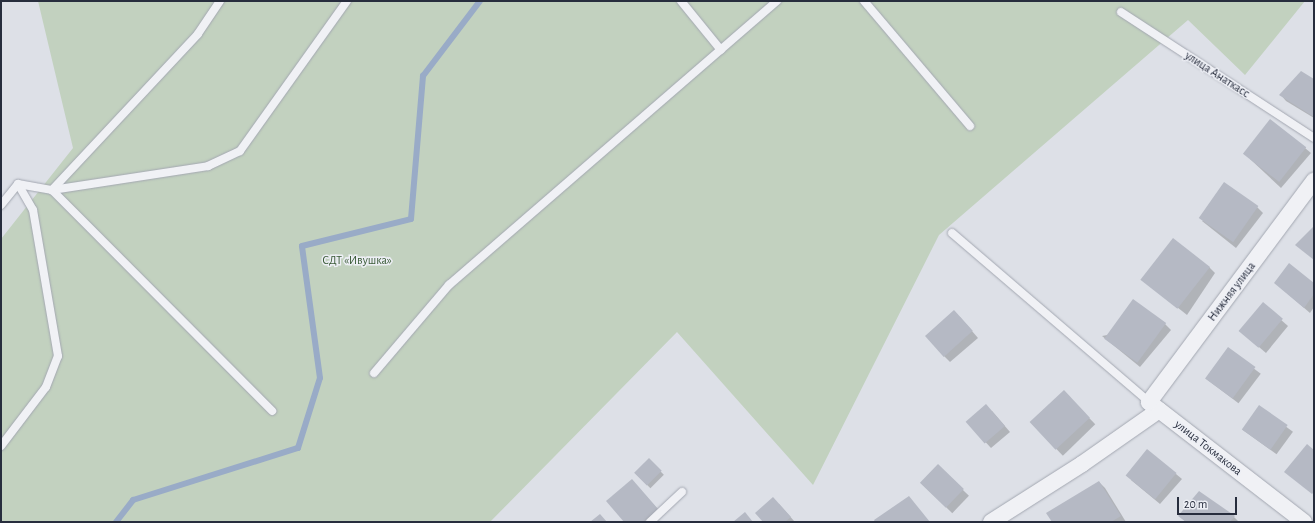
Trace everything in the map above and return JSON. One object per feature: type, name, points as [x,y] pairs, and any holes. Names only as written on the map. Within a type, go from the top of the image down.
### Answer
[{"type":"street","name":"Нижняя улица","points":[[991,522],[1082,464],[1154,406],[1314,181]]},
{"type":"street","name":"улица Токмакова","points":[[1154,406],[1304,522]]},
{"type":"lane","points":[[52,190],[198,34],[220,1]]},
{"type":"lane","points":[[18,184],[52,190],[208,166],[240,151],[347,1]]},
{"type":"lane","points":[[680,1],[721,50]]},
{"type":"lane","points":[[374,373],[449,285],[777,1]]},
{"type":"lane","points":[[864,1],[970,126]]},
{"type":"lane","name":"улица Анаткасс","points":[[1121,12],[1314,138]]},
{"type":"lane","points":[[1,205],[18,184]]},
{"type":"lane","points":[[1,446],[46,387],[58,356],[33,210],[18,184]]},
{"type":"lane","points":[[52,190],[272,411]]},
{"type":"lane","points":[[952,233],[1154,406]]},
{"type":"lane","points":[[650,522],[682,492]]},
{"type":"green space","name":"СДТ «Ивушка»","points":[[38,1],[1305,1],[1245,75],[1188,20],[939,235],[813,485],[677,332],[490,522],[1,522],[1,239],[73,148]]},
{"type":"building","points":[[1301,71],[1314,79],[1314,117],[1279,95]]},
{"type":"building","points":[[1270,119],[1306,147],[1279,182],[1243,154]]},
{"type":"building","points":[[1224,182],[1258,206],[1233,242],[1199,218]]},
{"type":"building","points":[[1314,226],[1314,260],[1295,245]]},
{"type":"building","points":[[1173,238],[1210,267],[1177,309],[1140,280]]},
{"type":"building","points":[[1289,263],[1314,283],[1314,294],[1304,308],[1274,283]]},
{"type":"building","points":[[1133,299],[1166,323],[1137,363],[1104,339]]},
{"type":"building","points":[[1263,302],[1283,319],[1258,348],[1239,331]]},
{"type":"building","points":[[954,310],[973,331],[944,357],[925,336]]},
{"type":"building","points":[[1228,347],[1256,367],[1233,399],[1205,379]]},
{"type":"building","points":[[1064,390],[1090,418],[1056,450],[1030,422]]},
{"type":"building","points":[[986,404],[1005,426],[985,444],[966,422]]},
{"type":"building","points":[[1259,405],[1288,425],[1270,450],[1242,430]]},
{"type":"building","points":[[1307,444],[1314,450],[1314,492],[1312,494],[1284,472]]},
{"type":"building","points":[[1147,449],[1177,473],[1155,499],[1126,475]]},
{"type":"building","points":[[649,458],[662,471],[647,486],[634,473]]},
{"type":"building","points":[[938,464],[964,489],[946,508],[920,483]]},
{"type":"building","points":[[632,479],[658,509],[643,522],[624,522],[606,501]]},
{"type":"building","points":[[1099,481],[1121,516],[1111,522],[1052,522],[1046,513]]},
{"type":"building","points":[[1199,491],[1235,516],[1230,522],[1186,522],[1178,516]]},
{"type":"building","points":[[909,496],[930,522],[875,522],[874,520]]},
{"type":"building","points":[[773,497],[791,517],[785,522],[763,522],[755,513]]},
{"type":"building","points":[[745,512],[753,522],[733,522]]},
{"type":"building","points":[[600,514],[607,522],[590,522]]},
{"type":"waterway","points":[[116,522],[133,500],[298,448],[320,378],[302,246],[411,219],[423,76],[480,1]]}]
